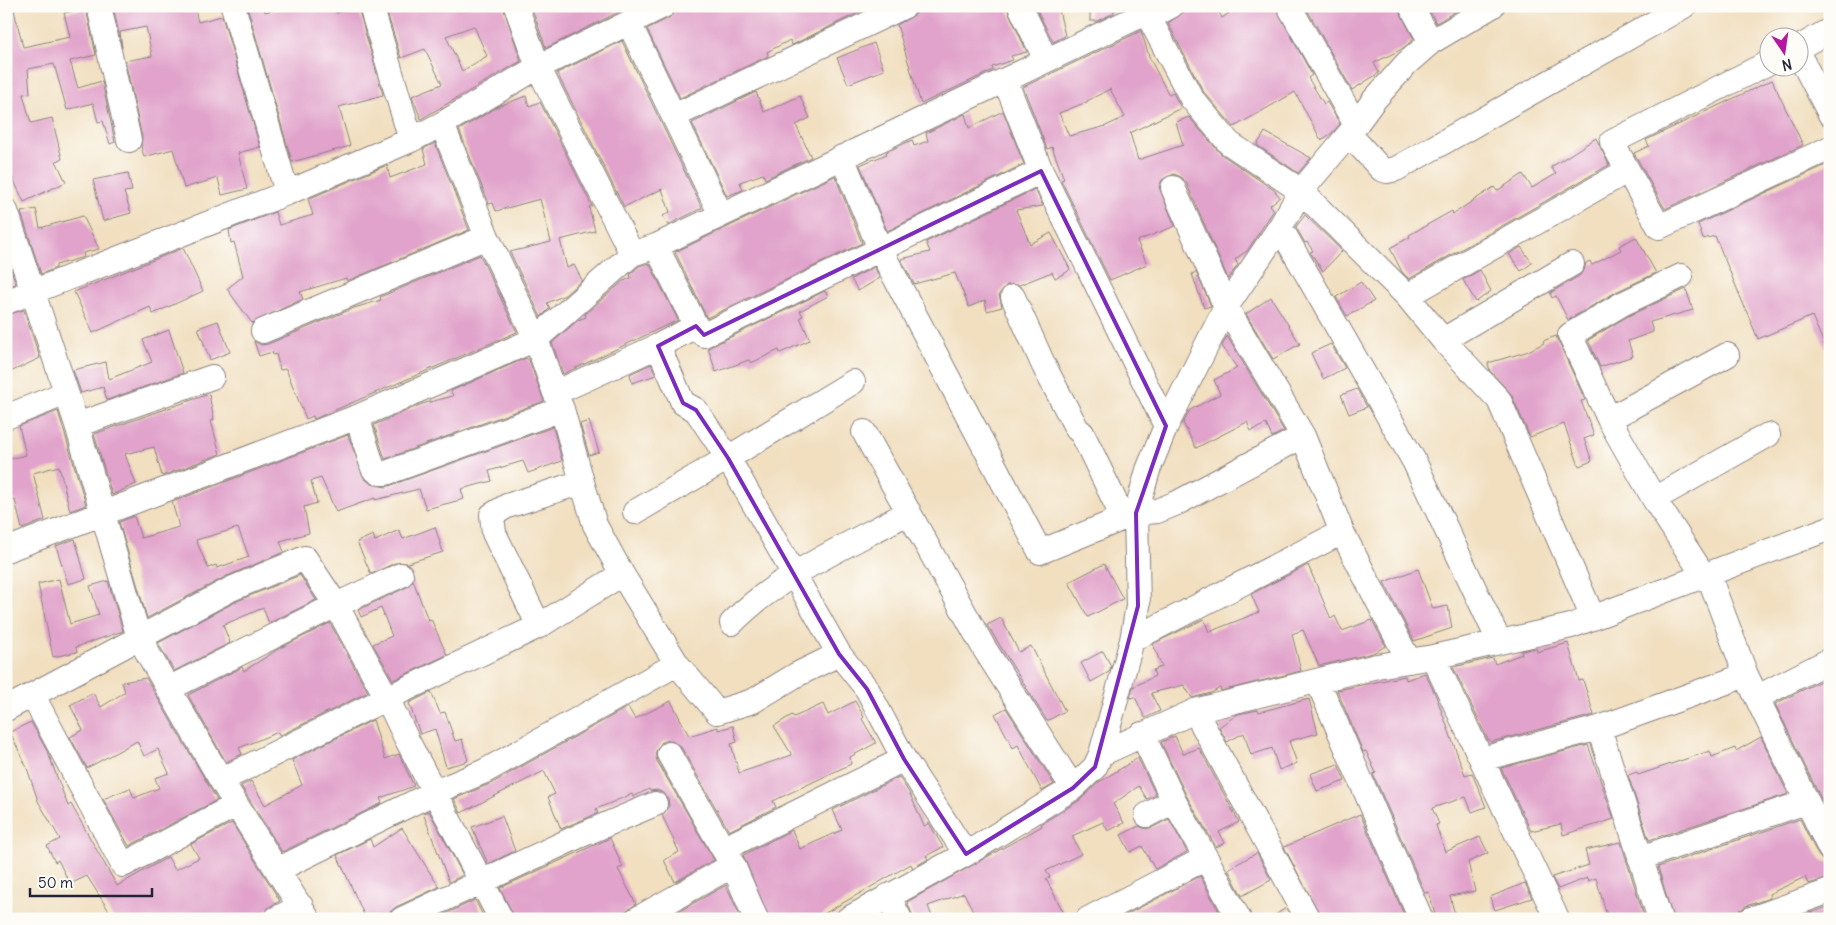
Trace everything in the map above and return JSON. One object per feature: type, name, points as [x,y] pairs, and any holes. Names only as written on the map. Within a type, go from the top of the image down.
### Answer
[{"type":"street","points":[[99,6],[129,140]]},
{"type":"street","points":[[233,6],[287,193]]},
{"type":"street","points":[[371,6],[411,140]]},
{"type":"street","points":[[516,6],[538,67],[632,254]]},
{"type":"street","points":[[6,302],[287,193],[411,140],[442,124],[538,67],[663,6]]},
{"type":"street","points":[[674,116],[905,6]]},
{"type":"street","points":[[1020,6],[1046,60]]},
{"type":"street","points":[[6,550],[357,417],[536,338],[632,254],[656,246],[1146,12],[1171,6]]},
{"type":"street","points":[[1289,6],[1353,129],[1381,169],[1386,171],[1396,169],[1684,6]]},
{"type":"street","points":[[1411,6],[1430,42]]},
{"type":"street","points":[[1129,516],[1166,426],[1226,307],[1280,227],[1301,191],[1353,129],[1374,100],[1407,63],[1430,42],[1492,6]]},
{"type":"street","points":[[1146,12],[1192,99],[1229,144],[1301,191],[1407,296],[1443,340],[1499,400],[1593,618]]},
{"type":"street","points":[[629,23],[720,214]]},
{"type":"street","points":[[1808,42],[1830,30]]},
{"type":"street","points":[[1758,68],[1612,142],[1659,227],[1830,148]]},
{"type":"street","points":[[1808,72],[1830,114]]},
{"type":"street","points":[[1005,80],[1041,171],[1166,426]]},
{"type":"street","points":[[442,124],[487,237],[536,338],[558,401],[595,525],[622,574],[677,664],[717,712],[753,701],[796,675],[839,654]]},
{"type":"street","points":[[842,157],[880,249],[1040,552],[1129,516],[1156,511],[1177,503],[1303,436]]},
{"type":"street","points":[[656,246],[696,326],[704,335],[1041,171]]},
{"type":"street","points":[[1407,296],[1618,176]]},
{"type":"street","points":[[1173,188],[1226,307],[1303,436],[1342,532],[1409,661]]},
{"type":"street","points":[[6,211],[78,426],[101,513],[139,638],[236,805],[305,912],[276,919]]},
{"type":"street","points":[[1280,227],[1414,461],[1499,641]]},
{"type":"street","points":[[263,331],[487,237]]},
{"type":"street","points":[[1443,340],[1572,264]]},
{"type":"street","points":[[1681,276],[1622,304],[1570,335],[1609,419],[1654,499],[1706,575],[1746,675],[1830,849]]},
{"type":"street","points":[[848,919],[966,854],[1073,788],[1096,767],[1132,640],[1138,606],[1129,516],[1044,366],[1013,297]]},
{"type":"street","points":[[357,417],[373,468],[379,473],[386,473],[558,401],[696,326]]},
{"type":"street","points":[[658,346],[683,403],[696,410],[728,458],[793,576],[839,654],[867,689],[904,759],[966,854]]},
{"type":"street","points":[[1609,419],[1728,354]]},
{"type":"street","points":[[78,426],[212,376]]},
{"type":"street","points":[[635,512],[853,382]]},
{"type":"street","points":[[6,417],[66,393]]},
{"type":"street","points":[[864,432],[984,648],[1073,788]]},
{"type":"street","points":[[1654,499],[1768,435]]},
{"type":"street","points":[[539,626],[494,533],[492,515],[507,506],[582,482]]},
{"type":"street","points":[[732,623],[743,612],[793,576],[909,512]]},
{"type":"street","points":[[1101,754],[1195,711],[1318,682],[1376,666],[1433,657],[1571,626],[1830,528]]},
{"type":"street","points":[[1132,640],[1342,532]]},
{"type":"street","points":[[6,709],[231,589],[305,558],[336,605],[387,698],[500,919]]},
{"type":"street","points":[[221,780],[539,626],[622,574]]},
{"type":"street","points":[[168,689],[336,605],[401,575]]},
{"type":"street","points":[[1433,657],[1557,919]]},
{"type":"street","points":[[1758,698],[1830,660]]},
{"type":"street","points":[[277,870],[435,792],[484,771],[677,664]]},
{"type":"street","points":[[1482,759],[1599,728],[1746,675]]},
{"type":"street","points":[[1318,682],[1421,919]]},
{"type":"street","points":[[33,696],[124,865],[236,805]]},
{"type":"street","points":[[1195,711],[1308,919]]},
{"type":"street","points":[[1599,728],[1660,919]]},
{"type":"street","points":[[1142,734],[1174,801],[1239,919]]},
{"type":"street","points":[[668,754],[728,857],[756,919]]},
{"type":"street","points":[[637,919],[728,857],[904,759]]},
{"type":"street","points":[[1147,815],[1174,801]]},
{"type":"street","points":[[1640,858],[1806,802]]},
{"type":"street","points":[[402,919],[579,836],[655,804]]},
{"type":"street","points":[[1088,919],[1206,858]]},
{"type":"street","points":[[1751,919],[1830,891]]},
{"type":"street","points":[[888,896],[900,919]]},
{"type":"highlighted area","points":[[1041,171],[1166,426],[1136,513],[1138,606],[1095,767],[1073,788],[966,854],[904,759],[867,689],[839,654],[728,458],[696,410],[683,403],[658,346],[696,326],[704,335]]},
{"type":"building","points":[[6,6],[13,6],[23,47],[70,37],[64,13],[86,8],[96,55],[70,61],[78,88],[102,81],[115,142],[110,144],[103,121],[98,122],[93,103],[67,110],[54,64],[28,69],[30,93],[23,94],[31,123],[52,118],[62,159],[56,161],[66,182],[24,202],[6,164]]},
{"type":"building","points":[[113,6],[194,6],[198,22],[222,16],[260,147],[238,153],[247,189],[222,195],[218,178],[184,188],[173,149],[144,157],[141,146],[142,137],[125,61],[152,56],[146,27],[120,32],[122,48]]},
{"type":"building","points":[[247,6],[264,6],[265,12],[290,6],[334,6],[336,13],[358,7],[383,95],[339,107],[350,146],[292,162]]},
{"type":"building","points":[[385,6],[503,6],[521,61],[421,119],[412,96],[442,84],[425,49],[401,58]],"holes":[[[474,26],[487,56],[462,71],[446,36]]]},
{"type":"building","points":[[531,6],[631,6],[546,48]]},
{"type":"building","points":[[681,6],[872,6],[792,45],[790,40],[767,52],[768,56],[680,98],[647,29],[669,18],[676,8]]},
{"type":"building","points":[[919,6],[1006,6],[1027,52],[1011,56],[1013,60],[992,67],[993,70],[921,104],[897,25],[916,14]]},
{"type":"building","points":[[1035,6],[1058,6],[1065,36],[1053,42]]},
{"type":"building","points":[[1090,6],[1114,6],[1114,13],[1097,21],[1090,21]]},
{"type":"building","points":[[1192,6],[1216,6],[1222,18],[1239,6],[1275,6],[1312,75],[1308,78],[1324,104],[1327,102],[1340,124],[1331,134],[1321,140],[1295,92],[1234,127],[1203,91],[1168,23]]},
{"type":"building","points":[[1305,6],[1397,6],[1414,39],[1402,49],[1374,63],[1379,73],[1352,90]]},
{"type":"building","points":[[1427,6],[1459,6],[1461,8],[1436,23]]},
{"type":"building","points":[[1141,31],[1150,59],[1169,95],[1173,93],[1181,108],[1130,133],[1138,160],[1183,145],[1176,122],[1189,117],[1221,154],[1274,190],[1280,197],[1270,205],[1274,210],[1247,251],[1235,259],[1238,265],[1228,279],[1186,182],[1174,174],[1162,180],[1159,187],[1175,226],[1137,241],[1147,264],[1110,280],[1061,180],[1064,179],[1052,147],[1047,149],[1023,87]],"holes":[[[1110,89],[1125,117],[1106,126],[1069,136],[1059,113],[1087,102]]]},
{"type":"building","points":[[622,41],[702,208],[668,225],[663,216],[670,212],[662,189],[624,207],[557,73]]},
{"type":"building","points":[[874,43],[884,70],[848,84],[837,58]]},
{"type":"building","points":[[1772,80],[1803,145],[1665,209],[1634,153],[1649,146],[1646,140]]},
{"type":"building","points":[[756,92],[764,112],[800,96],[810,118],[796,125],[811,157],[765,179],[763,174],[740,182],[743,190],[727,196],[692,123]]},
{"type":"building","points":[[526,96],[529,106],[540,102],[592,206],[589,207],[595,231],[560,240],[567,268],[574,265],[582,280],[565,295],[547,303],[550,308],[541,317],[510,252],[551,242],[540,199],[496,211],[493,203],[489,204],[459,130],[499,106]]},
{"type":"building","points":[[1003,111],[1024,164],[887,231],[860,165],[887,154],[886,152],[912,140],[914,146],[928,141],[926,133],[965,114],[969,128]]},
{"type":"building","points":[[1265,132],[1311,158],[1298,173],[1257,145]]},
{"type":"building","points":[[1596,138],[1609,165],[1409,279],[1402,272],[1390,248],[1452,211],[1453,214],[1494,187],[1497,191],[1523,174],[1532,188],[1556,174],[1551,167]]},
{"type":"building","points":[[435,143],[469,230],[347,281],[346,278],[300,292],[303,299],[252,323],[227,289],[243,276],[234,242],[231,243],[229,230],[275,212],[279,225],[313,215],[308,199],[387,165],[390,178],[427,164],[423,149]]},
{"type":"building","points":[[1830,163],[1830,358],[1812,316],[1758,339],[1715,236],[1703,239],[1698,224]]},
{"type":"building","points":[[128,173],[132,191],[124,192],[131,213],[103,221],[93,180]]},
{"type":"building","points":[[835,176],[862,243],[707,318],[675,252]]},
{"type":"building","points":[[1035,189],[1043,206],[1016,210],[1030,244],[1051,233],[1070,269],[1067,272],[1055,278],[1052,272],[1019,285],[1007,285],[999,294],[1002,307],[987,311],[985,300],[969,307],[955,273],[914,284],[901,259],[930,252],[926,242]]},
{"type":"building","points":[[36,209],[40,228],[83,216],[99,249],[83,253],[84,257],[56,265],[56,268],[41,274],[21,212]]},
{"type":"building","points":[[1305,215],[1342,251],[1323,271],[1310,252],[1313,251],[1307,242],[1305,243],[1296,227]]},
{"type":"building","points":[[1636,237],[1656,273],[1616,292],[1568,320],[1556,296],[1552,298],[1550,293],[1579,276],[1584,270],[1586,263],[1590,261],[1592,265],[1621,250],[1619,246]]},
{"type":"building","points":[[1521,247],[1532,263],[1521,271],[1509,254]]},
{"type":"building","points":[[183,248],[203,291],[153,314],[150,307],[93,333],[74,292]]},
{"type":"building","points":[[6,255],[16,284],[6,287]]},
{"type":"building","points":[[480,255],[517,332],[314,419],[313,416],[306,419],[286,369],[280,370],[276,354],[273,355],[272,352],[259,356],[254,341],[261,345],[268,344],[354,308],[381,300],[380,297]]},
{"type":"building","points":[[649,263],[678,320],[563,374],[552,343],[578,320],[586,317],[585,314],[623,281],[631,278],[630,274],[639,266]]},
{"type":"building","points":[[874,267],[880,278],[858,291],[851,279]]},
{"type":"building","points":[[1480,270],[1491,291],[1476,302],[1463,280]]},
{"type":"building","points":[[1196,272],[1211,306],[1204,308],[1192,274]]},
{"type":"building","points":[[1361,282],[1374,301],[1347,316],[1336,297]]},
{"type":"building","points":[[1686,289],[1693,310],[1650,322],[1653,332],[1628,341],[1633,356],[1600,367],[1588,340],[1628,316]]},
{"type":"building","points":[[825,291],[828,296],[800,311],[803,316],[800,317],[810,340],[780,353],[779,350],[751,363],[749,360],[716,372],[708,348]]},
{"type":"building","points":[[1271,297],[1300,344],[1273,359],[1246,314]]},
{"type":"building","points":[[24,310],[40,358],[6,374],[6,315]]},
{"type":"building","points":[[218,321],[230,352],[210,360],[198,328]]},
{"type":"building","points":[[169,330],[183,373],[107,400],[103,387],[81,393],[73,370],[106,362],[109,379],[152,362],[143,340]]},
{"type":"building","points":[[1227,336],[1284,431],[1272,437],[1266,424],[1251,431],[1247,422],[1196,448],[1183,423],[1190,410],[1220,394],[1214,380],[1237,368],[1222,346]]},
{"type":"building","points":[[1556,336],[1585,400],[1581,401],[1594,435],[1584,439],[1592,461],[1579,466],[1564,424],[1530,437],[1511,394],[1490,371],[1488,363],[1526,352],[1544,343],[1543,341]]},
{"type":"building","points":[[1331,344],[1345,368],[1323,379],[1311,353]]},
{"type":"building","points":[[526,358],[529,360],[544,401],[385,459],[374,425],[422,404],[453,396],[451,391]]},
{"type":"building","points":[[651,364],[656,375],[632,383],[630,374]]},
{"type":"building","points":[[1357,389],[1367,407],[1349,414],[1341,395]]},
{"type":"building","points":[[209,394],[214,420],[211,421],[220,454],[162,476],[154,447],[125,454],[136,484],[112,495],[94,434]]},
{"type":"building","points":[[58,411],[86,505],[70,511],[59,466],[33,473],[45,520],[22,529],[15,500],[6,502],[6,460],[26,455],[19,426]]},
{"type":"building","points":[[589,421],[599,452],[589,455],[580,424]]},
{"type":"building","points":[[553,427],[562,461],[528,473],[523,461],[489,471],[492,481],[461,489],[464,499],[426,509],[419,489],[375,500],[375,498],[336,512],[321,478],[311,481],[317,503],[304,507],[309,533],[280,541],[284,552],[225,577],[147,618],[119,522],[134,516],[141,538],[179,527],[172,502],[348,435],[364,478],[371,484],[386,487]],"holes":[[[238,528],[249,557],[217,568],[216,565],[208,568],[196,540]]]},
{"type":"building","points":[[435,527],[443,552],[408,563],[395,563],[371,574],[357,542],[373,535],[375,541],[399,530],[403,539]]},
{"type":"building","points":[[75,539],[86,579],[68,584],[56,546]]},
{"type":"building","points":[[1104,564],[1123,599],[1088,617],[1069,582]]},
{"type":"building","points":[[1308,565],[1331,619],[1335,616],[1342,631],[1372,620],[1386,646],[1373,653],[1319,666],[1303,630],[1292,634],[1301,671],[1221,691],[1220,688],[1211,693],[1192,698],[1184,685],[1151,693],[1160,711],[1145,718],[1135,697],[1130,698],[1133,687],[1155,676],[1153,670],[1162,667],[1153,644],[1204,619],[1209,632],[1259,612],[1251,594]]},
{"type":"building","points":[[1418,569],[1433,609],[1448,606],[1452,628],[1414,641],[1384,582]]},
{"type":"building","points":[[300,575],[316,600],[269,623],[263,608],[223,625],[230,643],[174,671],[158,643],[237,601]]},
{"type":"building","points":[[59,579],[70,624],[99,615],[90,586],[108,581],[123,631],[76,647],[77,652],[53,657],[38,584]]},
{"type":"building","points":[[413,580],[428,620],[431,619],[447,655],[393,680],[373,644],[392,636],[381,608],[361,617],[358,610],[407,587]]},
{"type":"building","points":[[1001,618],[1019,652],[1031,646],[1065,711],[1047,721],[987,625]]},
{"type":"building","points":[[330,623],[368,692],[279,736],[278,732],[239,748],[242,754],[226,762],[188,695],[242,667],[244,671],[280,648]]},
{"type":"building","points":[[1568,643],[1579,681],[1583,680],[1594,715],[1491,742],[1488,740],[1453,667],[1493,658],[1495,664],[1522,654],[1521,651],[1536,648],[1537,652]]},
{"type":"building","points":[[1103,651],[1111,666],[1109,672],[1091,682],[1081,663]]},
{"type":"building","points":[[1425,673],[1436,696],[1465,775],[1472,773],[1486,807],[1472,812],[1466,797],[1432,808],[1439,824],[1436,825],[1445,852],[1480,837],[1488,853],[1468,862],[1475,891],[1450,896],[1456,919],[1436,919],[1429,892],[1425,893],[1373,774],[1376,773],[1366,751],[1363,752],[1337,690],[1405,676],[1406,680]]},
{"type":"building","points":[[1830,676],[1830,817],[1775,704]]},
{"type":"building","points":[[146,678],[217,800],[129,846],[103,799],[130,788],[134,798],[159,788],[155,778],[169,773],[158,749],[144,756],[137,741],[87,768],[70,737],[83,730],[70,705],[93,693],[101,707],[125,692],[122,682]]},
{"type":"building","points":[[431,692],[440,713],[445,712],[455,741],[462,739],[468,761],[446,767],[435,729],[420,734],[409,703]]},
{"type":"building","points":[[1309,699],[1318,733],[1289,741],[1297,763],[1279,770],[1272,748],[1251,755],[1244,733],[1227,742],[1219,727],[1238,714],[1258,710],[1259,712]]},
{"type":"building","points":[[671,701],[689,736],[718,727],[718,730],[733,726],[737,742],[731,744],[739,773],[792,755],[774,726],[792,715],[794,717],[823,704],[828,715],[855,701],[864,717],[862,719],[876,743],[850,757],[851,764],[773,801],[776,807],[729,831],[681,747],[670,740],[662,742],[655,753],[657,761],[714,860],[675,882],[664,860],[679,852],[662,815],[669,806],[668,799],[664,793],[657,790],[650,791],[649,789],[633,797],[632,794],[596,809],[598,813],[561,829],[548,797],[555,794],[544,771],[461,813],[454,799],[492,783],[628,707],[635,719]]},
{"type":"building","points":[[1006,708],[1054,784],[1042,791],[1018,745],[1013,748],[995,714]]},
{"type":"building","points":[[373,720],[385,759],[399,754],[414,786],[380,798],[382,803],[282,852],[241,786],[251,781],[265,805],[302,785],[292,760]]},
{"type":"building","points":[[31,722],[48,753],[68,806],[71,804],[117,886],[168,857],[175,870],[199,858],[191,844],[232,823],[280,901],[269,907],[260,919],[114,919],[87,876],[70,884],[58,860],[55,862],[47,846],[60,839],[38,801],[27,768],[10,732]]},
{"type":"building","points":[[1175,736],[1183,754],[1199,748],[1239,822],[1219,832],[1225,843],[1216,847],[1186,795],[1161,742]]},
{"type":"building","points":[[1761,737],[1788,794],[1649,840],[1628,775],[1637,772],[1638,775],[1710,751],[1712,757],[1735,748],[1736,751]]},
{"type":"building","points":[[1588,745],[1614,819],[1563,835],[1561,824],[1531,831],[1501,768]]},
{"type":"building","points":[[1138,758],[1156,795],[1147,799],[1139,786],[1113,804],[1124,823],[1108,831],[1103,822],[1072,836],[1081,854],[1046,871],[1050,877],[1046,879],[1067,919],[977,919],[964,893],[928,906],[933,919],[914,919],[907,902],[1042,826],[1041,824],[1080,800],[1099,782]]},
{"type":"building","points":[[1338,764],[1345,781],[1317,791],[1310,774]]},
{"type":"building","points":[[899,777],[910,794],[924,826],[929,823],[943,847],[926,856],[928,859],[913,868],[911,864],[822,915],[824,919],[769,919],[743,855],[792,830],[800,849],[842,830],[833,810]]},
{"type":"building","points":[[429,811],[463,875],[449,882],[423,813]]},
{"type":"building","points":[[1360,814],[1406,919],[1322,919],[1284,847]]},
{"type":"building","points":[[502,816],[515,851],[488,864],[472,827]]},
{"type":"building","points":[[1169,819],[1187,852],[1155,869],[1142,846],[1130,852],[1121,835],[1139,826],[1146,829]]},
{"type":"building","points":[[1800,819],[1818,855],[1823,861],[1830,863],[1830,878],[1808,884],[1805,877],[1769,894],[1770,898],[1746,906],[1740,910],[1738,919],[1673,919],[1658,867]]},
{"type":"building","points":[[402,828],[439,887],[396,907],[390,912],[388,919],[366,919],[337,855],[370,839],[373,847]]},
{"type":"building","points":[[610,838],[623,867],[618,869],[636,904],[625,912],[623,919],[515,919],[500,888]]},
{"type":"building","points":[[1621,842],[1645,919],[1608,919],[1596,878],[1588,881],[1587,878],[1558,889],[1552,877],[1589,865],[1585,850]]},
{"type":"building","points":[[1257,853],[1271,880],[1242,896],[1228,869]]},
{"type":"building","points":[[1200,876],[1223,919],[1118,919]]},
{"type":"building","points":[[1525,883],[1532,898],[1495,910],[1490,897]]},
{"type":"building","points":[[726,885],[741,918],[665,919]]},
{"type":"building","points":[[475,900],[485,919],[435,919]]},
{"type":"building","points":[[1830,906],[1830,919],[1793,919]]},
{"type":"building","points":[[1286,908],[1292,919],[1269,919]]}]
